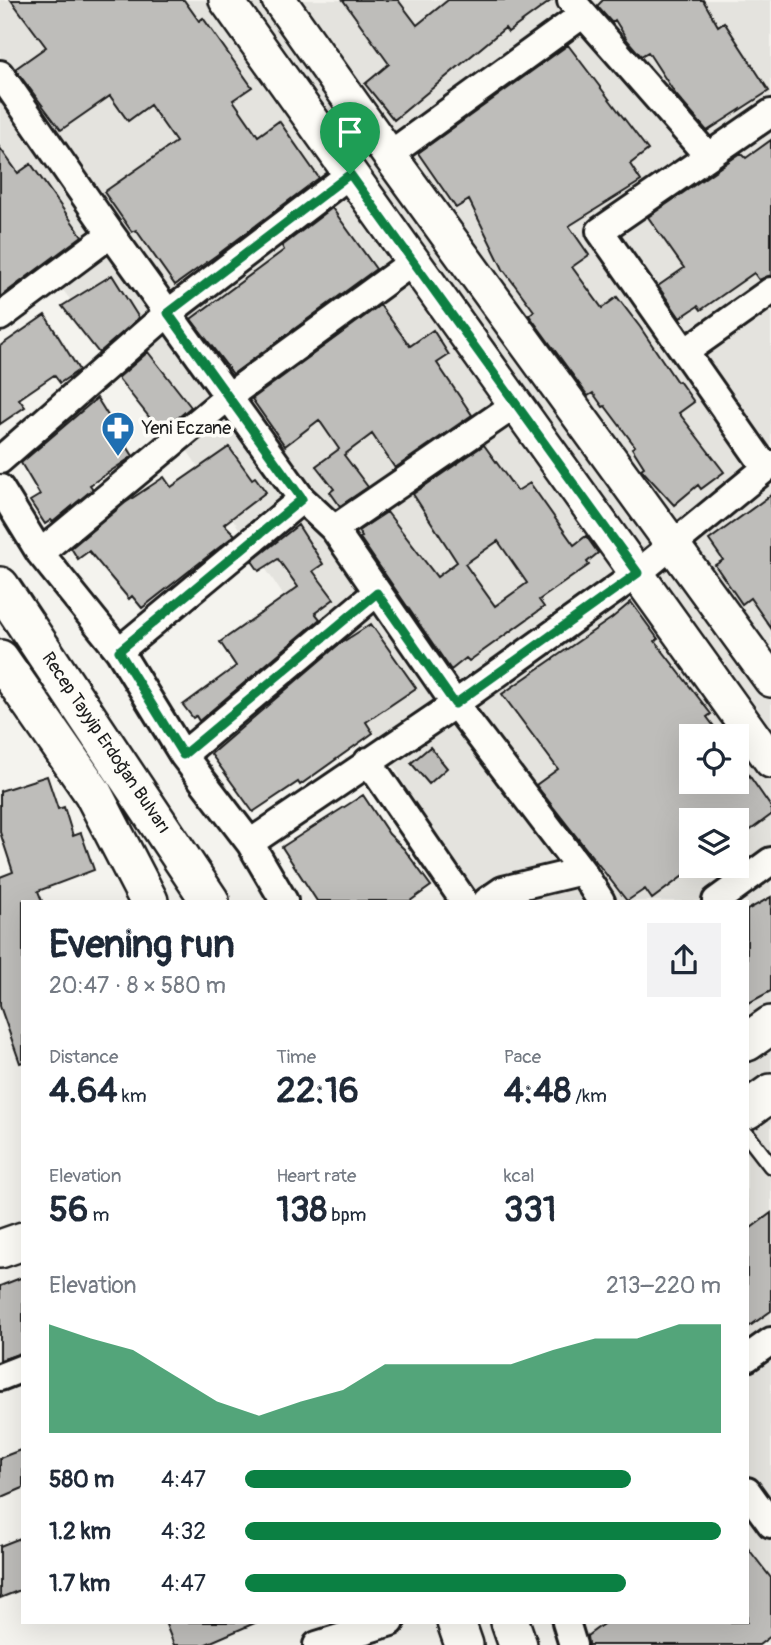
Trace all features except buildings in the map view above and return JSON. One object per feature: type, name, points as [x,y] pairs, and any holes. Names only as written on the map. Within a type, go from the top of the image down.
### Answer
[{"type":"main road","name":"Recep Tayyip Erdoğan Bulvarı","points":[[0,586],[209,900]]},
{"type":"main road","points":[[0,659],[93,793],[148,900]]},
{"type":"main road","points":[[749,1041],[771,1025]]},
{"type":"main road","points":[[749,1109],[771,1093]]},
{"type":"main road","points":[[0,1249],[21,1242]]},
{"type":"main road","points":[[457,1624],[464,1645]]},
{"type":"main road","points":[[511,1624],[518,1645]]},
{"type":"street","points":[[226,0],[771,761]]},
{"type":"street","points":[[279,0],[771,680]]},
{"type":"street","points":[[389,155],[577,7],[708,156]]},
{"type":"street","points":[[0,74],[111,234],[302,499],[334,529],[455,704],[582,871],[600,900]]},
{"type":"street","points":[[250,843],[455,704],[638,573],[769,466],[600,231],[771,113]]},
{"type":"street","points":[[0,460],[168,313],[350,174]]},
{"type":"street","points":[[0,317],[111,234]]},
{"type":"street","points":[[40,553],[229,396],[414,261]]},
{"type":"street","points":[[685,352],[771,291]]},
{"type":"street","points":[[334,529],[516,404]]},
{"type":"street","points":[[0,488],[40,553],[119,651],[183,755],[250,843],[283,900]]},
{"type":"street","points":[[119,651],[302,499]]},
{"type":"street","points":[[183,755],[377,593]]},
{"type":"street","points":[[368,761],[463,900]]},
{"type":"street","points":[[717,900],[771,861]]},
{"type":"street","points":[[488,900],[503,890],[582,871]]},
{"type":"street","points":[[0,1377],[21,1369]]},
{"type":"street","points":[[749,1494],[771,1524]]},
{"type":"street","points":[[317,1645],[385,1624]]},
{"type":"street","points":[[567,1624],[573,1645]]},
{"type":"lane","points":[[749,1138],[771,1166]]},
{"type":"shaded area","points":[[0,0],[771,0],[771,1645],[768,1645],[749,1583],[749,900],[466,900],[385,749],[187,450],[0,209]]},
{"type":"place","name":"Yeni Eczane","points":[[118,458]]},
{"type":"route","points":[[350,174],[638,573],[455,704],[377,593],[183,755],[119,651],[302,499],[168,313],[350,174]]}]
